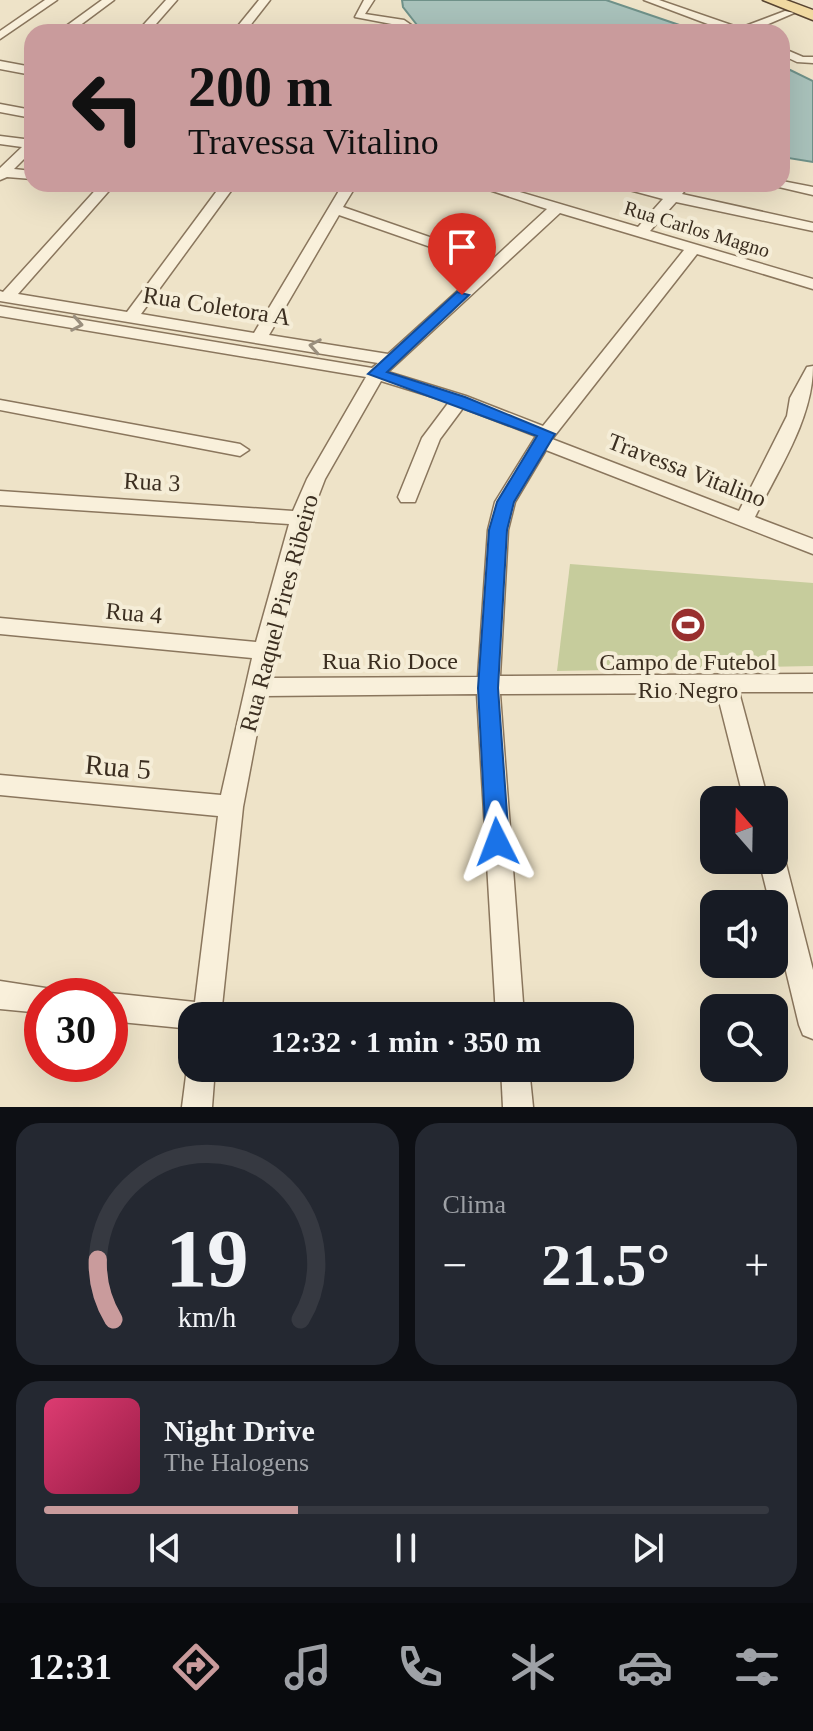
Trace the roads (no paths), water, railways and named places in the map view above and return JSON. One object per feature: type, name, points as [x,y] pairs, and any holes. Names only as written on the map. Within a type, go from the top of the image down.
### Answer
[{"type":"main road","points":[[771,0],[813,15]]},
{"type":"main road","points":[[792,7],[813,6]]},
{"type":"street","points":[[0,36],[52,0]]},
{"type":"street","points":[[75,24],[109,0]]},
{"type":"street","points":[[150,24],[172,0]]},
{"type":"street","points":[[246,24],[265,0]]},
{"type":"street","points":[[369,0],[359,15],[405,24]]},
{"type":"street","points":[[649,0],[717,24]]},
{"type":"street","points":[[757,24],[792,7]]},
{"type":"street","points":[[790,53],[813,60]]},
{"type":"street","points":[[14,67],[24,60]]},
{"type":"street","points":[[0,65],[24,69]]},
{"type":"street","points":[[0,108],[24,112]]},
{"type":"street","points":[[0,140],[24,143]]},
{"type":"street","points":[[1,173],[24,151]]},
{"type":"street","points":[[1,173],[24,174]]},
{"type":"street","points":[[790,187],[813,191]]},
{"type":"street","points":[[2,301],[101,192]]},
{"type":"street","points":[[131,317],[223,192]]},
{"type":"street","points":[[260,337],[345,192]]},
{"type":"street","name":"Rua Carlos Magno","points":[[504,192],[813,284]]},
{"type":"street","points":[[641,232],[677,192]]},
{"type":"street","points":[[686,192],[813,227]]},
{"type":"street","name":"Rua Raquel Pires Ribeiro","points":[[209,1002],[231,807],[255,687],[300,518],[351,413],[384,367],[557,208]]},
{"type":"street","points":[[335,209],[496,265]]},
{"type":"street","points":[[509,1002],[488,688],[498,530],[505,502],[544,437],[694,248]]},
{"type":"street","name":"Rua Coletora A","points":[[2,301],[384,367]]},
{"type":"street","name":"Rua Coletora A","points":[[30,308],[131,317],[260,337],[384,367]]},
{"type":"street","name":"Travessa Vitalino","points":[[384,367],[544,437],[813,547]]},
{"type":"street","points":[[744,520],[796,416],[799,398],[813,371]]},
{"type":"street","points":[[408,497],[431,438],[460,400]]},
{"type":"street","points":[[0,405],[240,450]]},
{"type":"street","name":"Rua 3","points":[[0,498],[300,518]]},
{"type":"street","name":"Rua 4","points":[[0,626],[264,651]]},
{"type":"street","name":"Rua Rio Doce","points":[[255,687],[488,688],[813,683]]},
{"type":"street","points":[[726,685],[752,786]]},
{"type":"street","name":"Rua 5","points":[[0,785],[231,807]]},
{"type":"street","points":[[775,874],[813,1025]]},
{"type":"street","points":[[0,995],[24,997]]},
{"type":"street","points":[[128,1009],[178,1014]]},
{"type":"street","points":[[197,1107],[200,1082]]},
{"type":"street","points":[[516,1082],[518,1107]]},
{"type":"water","points":[[402,0],[606,0],[676,24],[416,24],[403,7]]},
{"type":"water","points":[[790,70],[813,81],[813,162],[790,158]]},
{"type":"place","name":"Campo de Futebol Rio Negro","points":[[688,625]]}]
